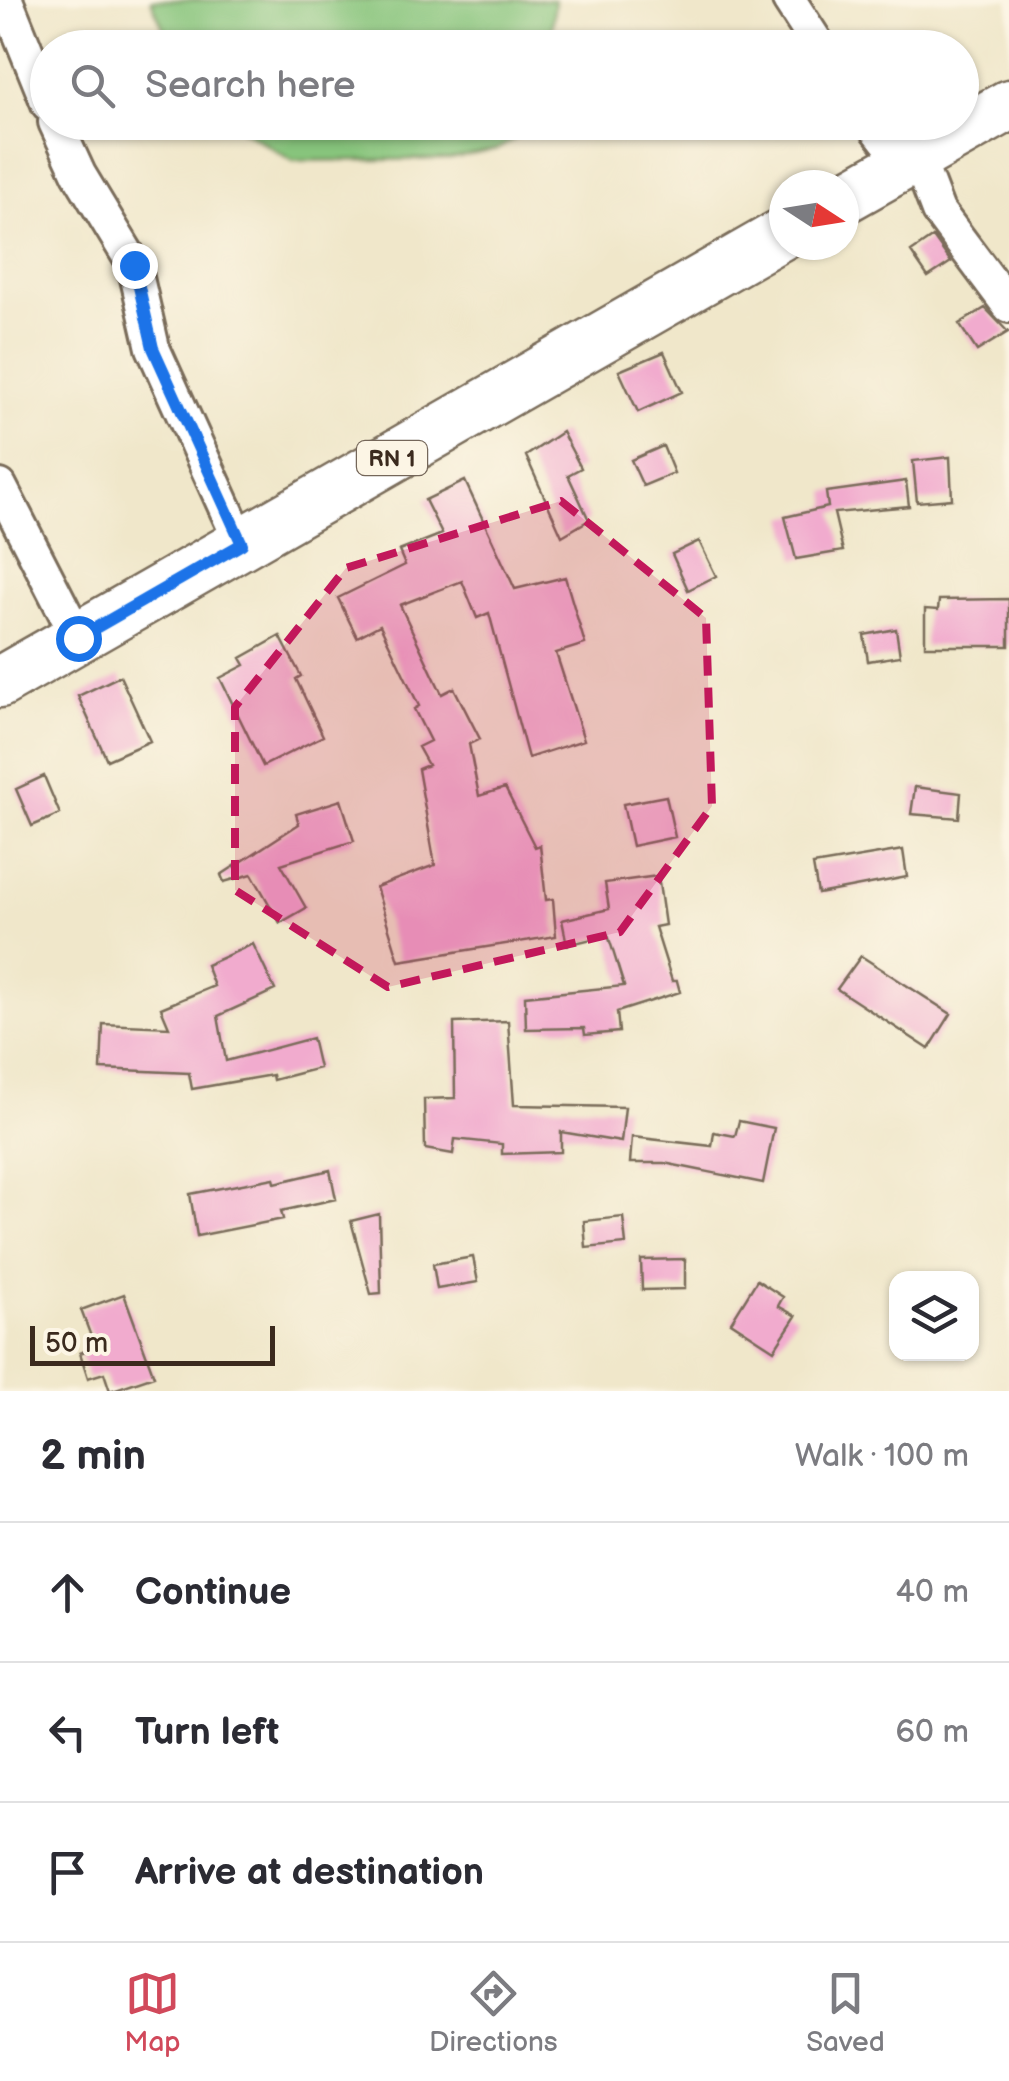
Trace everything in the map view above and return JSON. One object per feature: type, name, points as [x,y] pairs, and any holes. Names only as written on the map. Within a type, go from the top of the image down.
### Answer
[{"type":"main road","points":[[979,122],[1009,105]]},
{"type":"main road","points":[[859,189],[947,140]]},
{"type":"main road","name":"RN 1","points":[[0,682],[769,242]]},
{"type":"street","points":[[6,0],[30,59]]},
{"type":"street","points":[[788,0],[808,30]]},
{"type":"street","points":[[63,140],[78,174],[134,265],[153,348],[242,544]]},
{"type":"street","points":[[890,140],[911,160],[938,211],[1009,306]]},
{"type":"street","points":[[0,486],[78,638]]},
{"type":"highlighted area","points":[[561,501],[706,618],[712,806],[620,932],[388,987],[235,890],[235,707],[346,568]]},
{"type":"green space","points":[[151,0],[555,0],[552,30],[164,30]]},
{"type":"green space","points":[[259,140],[513,140],[498,149],[450,159],[293,161]]},
{"type":"building","points":[[933,237],[951,262],[928,277],[911,252]]},
{"type":"building","points":[[985,308],[1008,332],[977,351],[959,324]]},
{"type":"building","points":[[664,352],[682,392],[638,412],[619,371]]},
{"type":"building","points":[[562,432],[581,468],[568,475],[589,520],[562,536],[526,456]]},
{"type":"building","points":[[663,446],[674,473],[643,486],[631,460]]},
{"type":"building","points":[[950,457],[952,499],[917,502],[913,461]]},
{"type":"building","points":[[465,481],[515,589],[565,577],[585,644],[556,653],[584,740],[528,758],[489,613],[477,618],[462,581],[400,605],[442,694],[454,688],[480,739],[469,744],[479,796],[505,788],[535,847],[540,845],[546,900],[553,899],[556,936],[399,961],[376,887],[435,865],[418,769],[428,765],[418,747],[430,741],[414,709],[419,706],[380,625],[357,637],[338,598],[405,565],[399,551],[442,534],[425,500]]},
{"type":"building","points":[[906,481],[909,506],[834,513],[843,551],[796,559],[785,517],[828,507],[826,492]]},
{"type":"building","points":[[699,541],[716,576],[688,590],[672,554]]},
{"type":"building","points":[[1009,599],[1009,646],[925,646],[925,609],[938,610],[939,600]]},
{"type":"building","points":[[896,629],[900,656],[868,661],[864,635]]},
{"type":"building","points":[[280,636],[301,676],[296,679],[323,736],[263,766],[220,678],[245,665],[241,658]]},
{"type":"building","points":[[120,676],[150,741],[107,760],[78,696]]},
{"type":"building","points":[[44,776],[60,814],[32,826],[16,789]]},
{"type":"building","points":[[915,787],[961,793],[959,818],[911,814]]},
{"type":"building","points":[[666,796],[675,837],[632,846],[623,804]]},
{"type":"building","points":[[341,800],[354,841],[281,864],[306,908],[280,923],[252,874],[224,882],[221,875],[299,824],[296,814]]},
{"type":"building","points":[[903,850],[907,877],[818,894],[813,865]]},
{"type":"building","points":[[658,876],[665,925],[655,927],[672,981],[677,981],[680,992],[617,1012],[619,1032],[585,1035],[584,1028],[526,1029],[525,996],[624,986],[608,935],[567,945],[562,920],[609,909],[605,883]]},
{"type":"building","points":[[253,944],[275,990],[218,1016],[226,1061],[312,1038],[319,1068],[273,1080],[272,1075],[192,1089],[189,1073],[101,1069],[103,1024],[169,1027],[161,1008],[214,986],[206,965]]},
{"type":"building","points":[[861,956],[951,1014],[929,1049],[837,989]]},
{"type":"building","points":[[508,1021],[514,1105],[625,1107],[621,1142],[561,1132],[561,1152],[502,1154],[502,1144],[455,1139],[453,1154],[425,1149],[424,1099],[455,1098],[454,1023]]},
{"type":"building","points":[[739,1121],[774,1128],[763,1183],[664,1163],[630,1163],[632,1137],[712,1146],[714,1132],[735,1136]]},
{"type":"building","points":[[330,1170],[336,1199],[281,1211],[283,1219],[197,1236],[190,1194],[274,1178],[275,1183]]},
{"type":"building","points":[[379,1214],[381,1293],[371,1294],[351,1221]]},
{"type":"building","points":[[623,1217],[626,1244],[586,1248],[584,1221]]},
{"type":"building","points":[[473,1257],[478,1282],[437,1289],[433,1264]]},
{"type":"building","points":[[685,1259],[685,1289],[642,1290],[641,1260]]},
{"type":"building","points":[[757,1280],[783,1297],[778,1306],[796,1316],[774,1350],[731,1322]]},
{"type":"building","points":[[124,1294],[154,1376],[110,1391],[104,1373],[88,1378],[80,1353],[95,1347],[81,1310]]},
{"type":"route","points":[[78,638],[242,544],[185,426],[153,348],[134,265]]}]
